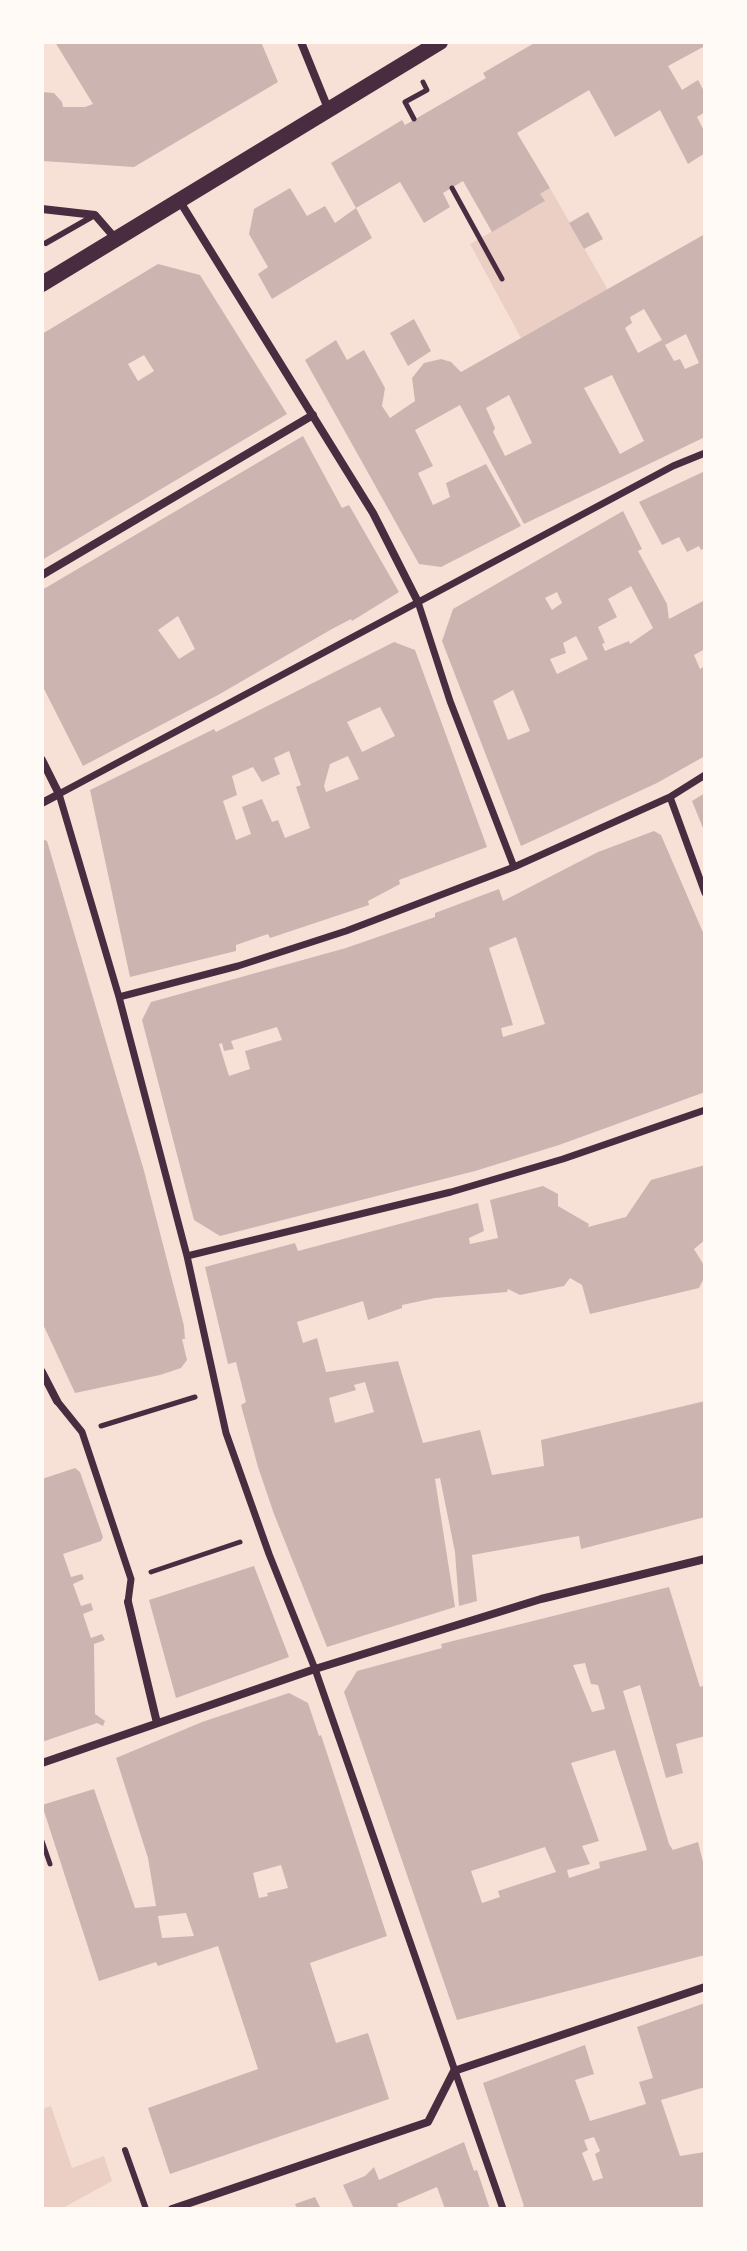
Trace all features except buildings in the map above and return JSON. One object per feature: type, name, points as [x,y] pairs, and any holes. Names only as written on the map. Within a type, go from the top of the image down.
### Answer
[{"type":"main road","points":[[42,284],[440,42]]},
{"type":"street","points":[[301,42],[329,111]]},
{"type":"street","points":[[179,199],[373,513],[418,602],[450,701],[514,867]]},
{"type":"street","points":[[42,209],[95,215],[115,238]]},
{"type":"street","points":[[42,575],[313,415]]},
{"type":"street","points":[[42,803],[673,466],[705,453]]},
{"type":"street","points":[[42,760],[59,794],[119,997],[187,1256],[226,1433],[315,1669],[503,2209]]},
{"type":"street","points":[[119,997],[238,966],[514,867],[670,797],[705,775]]},
{"type":"street","points":[[670,797],[705,893]]},
{"type":"street","points":[[187,1256],[451,1192],[563,1159],[705,1110]]},
{"type":"street","points":[[42,1372],[57,1401],[82,1432],[131,1579],[128,1602],[157,1723]]},
{"type":"street","points":[[42,1763],[315,1669],[541,1599],[705,1559]]},
{"type":"street","points":[[172,2209],[428,2122],[454,2071],[705,1987]]},
{"type":"lane","points":[[46,243],[95,215]]},
{"type":"lane","points":[[125,2150],[146,2209]]},
{"type":"path","points":[[452,188],[502,279]]},
{"type":"path","points":[[82,1432],[215,1391]]},
{"type":"path","points":[[131,1579],[262,1534]]},
{"type":"path","points":[[42,1841],[50,1864]]},
{"type":"shaded area","points":[[550,188],[608,290],[521,338],[470,244],[544,202],[540,194]]},
{"type":"shaded area","points":[[51,2106],[72,2168],[104,2156],[112,2181],[61,2209],[42,2209],[42,2109]]}]
